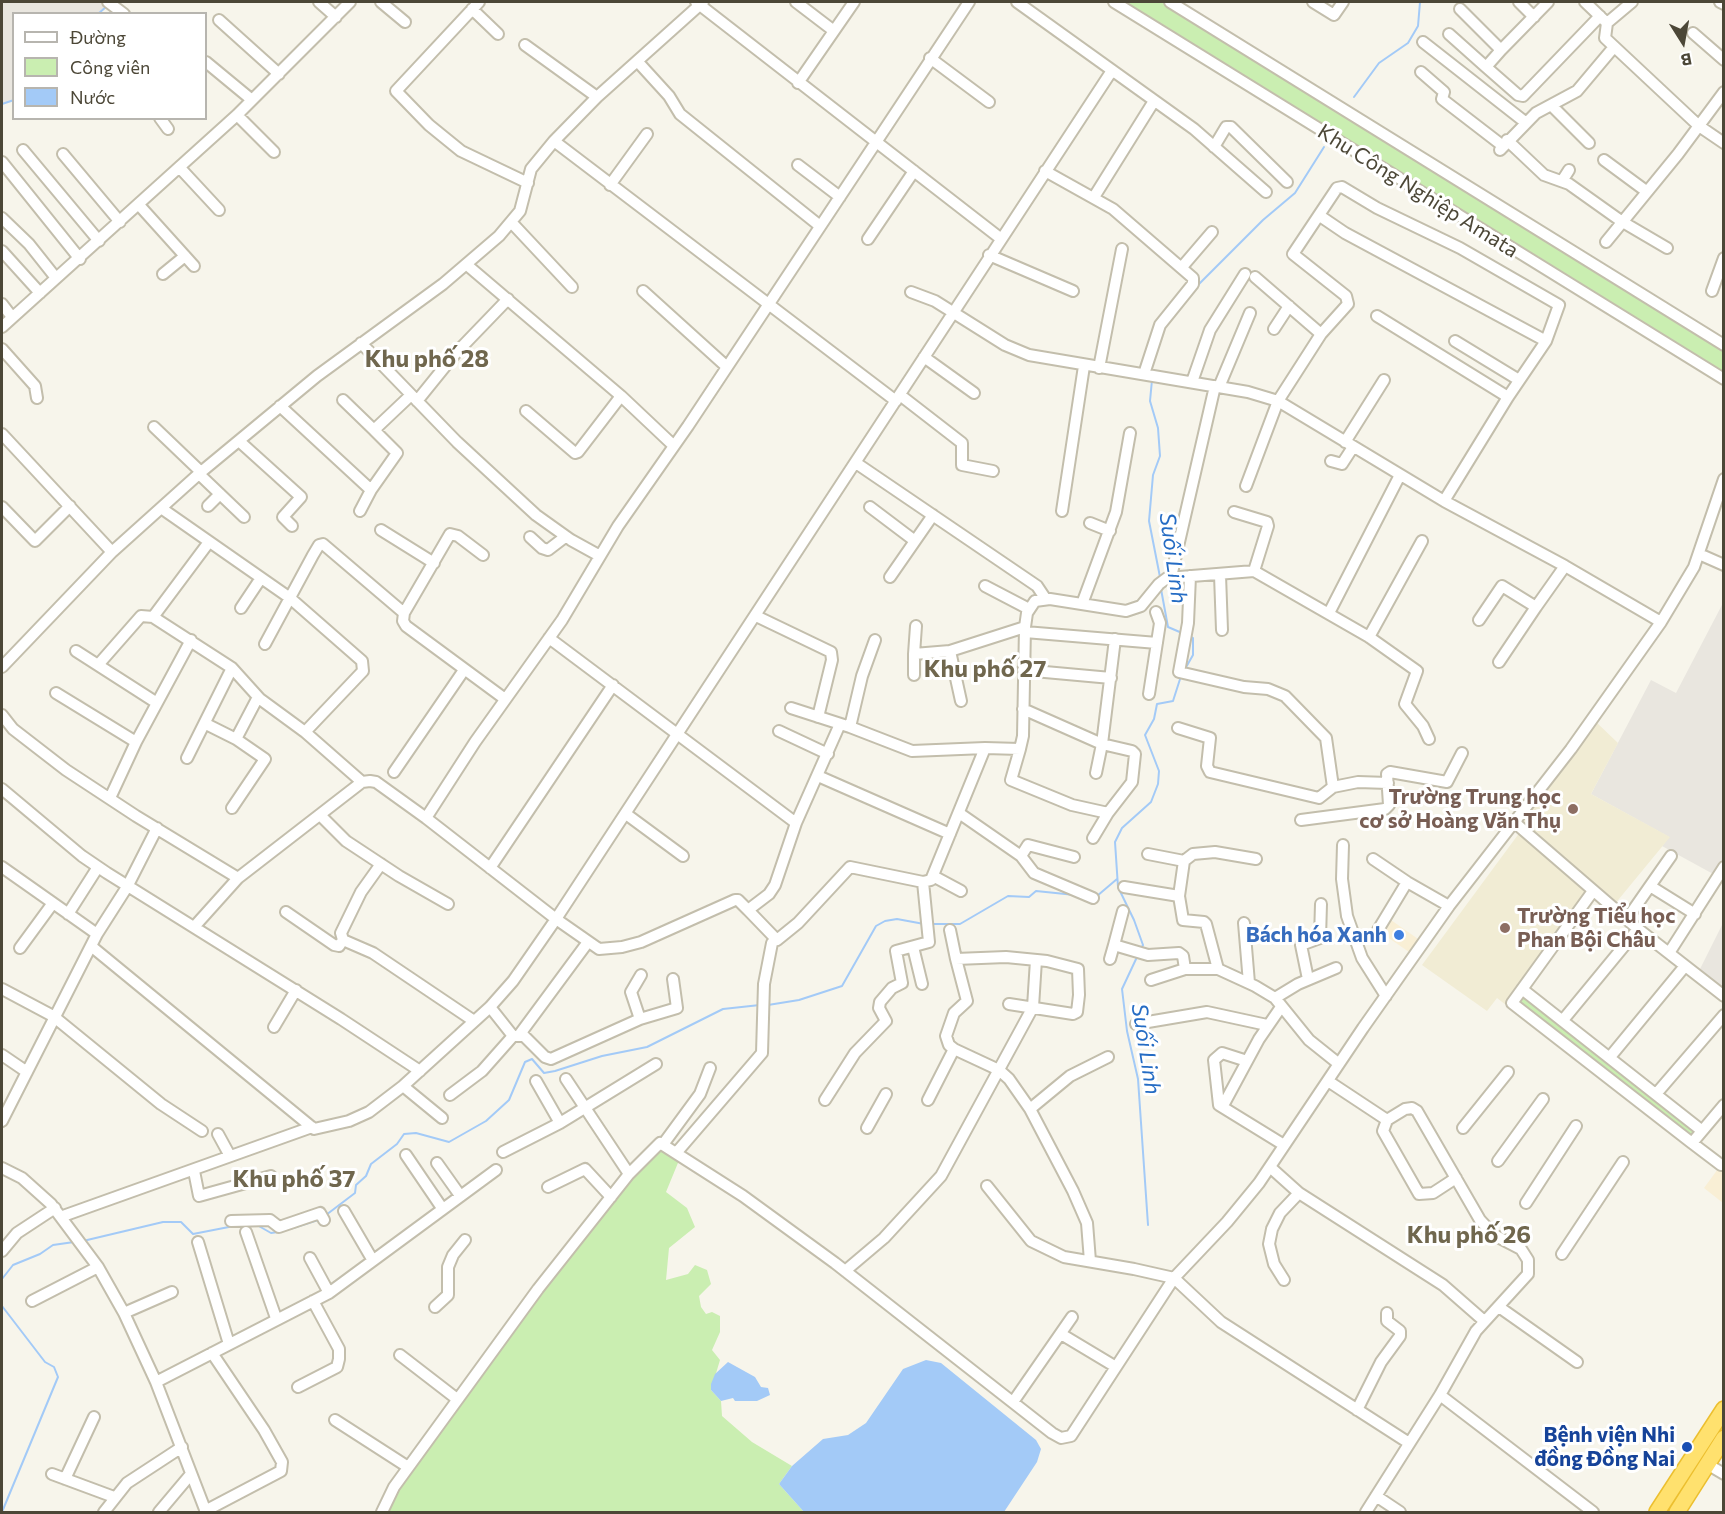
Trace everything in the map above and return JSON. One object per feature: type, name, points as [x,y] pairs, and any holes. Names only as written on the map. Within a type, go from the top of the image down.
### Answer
[{"type":"highway","points":[[1657,1512],[1724,1409]]},
{"type":"highway","points":[[1677,1512],[1724,1438]]},
{"type":"street","points":[[319,2],[336,17]]},
{"type":"street","points":[[2,327],[237,115],[350,2]]},
{"type":"street","points":[[381,2],[405,22]]},
{"type":"street","points":[[796,2],[834,31]]},
{"type":"street","points":[[426,818],[505,699],[549,638],[600,556],[969,2]]},
{"type":"street","points":[[1017,2],[1154,101],[1214,147],[1266,192]]},
{"type":"street","name":"Khu Công Nghiệp Amata","points":[[1114,2],[1724,379]]},
{"type":"street","name":"Khu Công Nghiệp Amata","points":[[1170,2],[1724,345]]},
{"type":"street","points":[[1313,2],[1334,15],[1343,2]]},
{"type":"street","points":[[1519,2],[1534,17]]},
{"type":"street","points":[[1485,67],[1548,2]]},
{"type":"street","points":[[1449,34],[1485,67],[1523,96],[1604,20],[1632,2]]},
{"type":"street","points":[[1720,2],[1724,4]]},
{"type":"street","points":[[2,667],[112,552],[200,473],[280,406],[467,265],[512,224],[520,211],[531,170],[554,141],[597,97],[700,3],[1000,238]]},
{"type":"street","points":[[1588,3],[1604,20],[1605,36],[1614,47],[1699,126],[1724,143]]},
{"type":"street","points":[[798,82],[834,31],[848,4]]},
{"type":"street","points":[[498,34],[476,5],[397,87],[398,95],[461,151],[528,183]]},
{"type":"street","points":[[1460,9],[1501,50]]},
{"type":"street","points":[[219,20],[279,74]]},
{"type":"street","points":[[1693,33],[1724,60]]},
{"type":"street","points":[[1423,42],[1525,122]]},
{"type":"street","points":[[525,45],[597,97]]},
{"type":"street","points":[[1503,145],[1525,122],[1577,91],[1614,47]]},
{"type":"street","points":[[930,58],[989,102]]},
{"type":"street","points":[[638,62],[669,96],[680,114],[820,226]]},
{"type":"street","points":[[207,63],[252,100]]},
{"type":"street","points":[[91,946],[312,1127],[321,1129],[359,1116],[403,1086],[490,1007],[513,981],[626,814],[1000,238],[1111,72]]},
{"type":"street","points":[[1420,72],[1444,92],[1442,99],[1544,175],[1562,182],[1667,248]]},
{"type":"street","points":[[1606,242],[1724,92]]},
{"type":"street","points":[[1094,197],[1154,101]]},
{"type":"street","points":[[1551,105],[1589,143]]},
{"type":"street","points":[[237,115],[274,152]]},
{"type":"street","points":[[161,120],[168,129]]},
{"type":"street","points":[[1214,147],[1226,127],[1231,128],[1287,182]]},
{"type":"street","points":[[610,185],[647,134]]},
{"type":"street","points":[[554,141],[768,305],[962,443],[962,465],[993,471]]},
{"type":"street","points":[[23,150],[99,241]]},
{"type":"street","points":[[63,154],[120,222]]},
{"type":"street","points":[[1604,160],[1647,189]]},
{"type":"street","points":[[2,162],[80,259]]},
{"type":"street","points":[[798,165],[840,197]]},
{"type":"street","points":[[180,168],[219,210]]},
{"type":"street","points":[[1562,182],[1569,170]]},
{"type":"street","points":[[868,239],[914,171]]},
{"type":"street","points":[[1045,171],[1113,209],[1192,278],[1193,284],[1160,326],[1144,374]]},
{"type":"street","points":[[1632,174],[1647,189]]},
{"type":"street","points":[[1245,486],[1278,401],[1321,334],[1348,304],[1346,296],[1293,254],[1337,188],[1342,187],[1377,208],[1460,248],[1558,303],[1559,308],[1546,340],[1444,501]]},
{"type":"street","points":[[139,205],[194,266]]},
{"type":"street","points":[[1320,216],[1345,233],[1546,340]]},
{"type":"street","points":[[2,218],[29,244],[56,278]]},
{"type":"street","points":[[512,224],[572,287]]},
{"type":"street","points":[[1182,267],[1212,232]]},
{"type":"street","points":[[1099,368],[1122,249]]},
{"type":"street","points":[[2,251],[40,293]]},
{"type":"street","points":[[989,255],[1073,291]]},
{"type":"street","points":[[163,274],[185,256]]},
{"type":"street","points":[[1712,291],[1724,258]]},
{"type":"street","points":[[467,265],[621,396],[674,446]]},
{"type":"street","points":[[1192,382],[1210,330],[1250,275],[1321,334]]},
{"type":"street","points":[[644,291],[728,367]]},
{"type":"street","points":[[911,292],[935,302],[1005,345],[1029,355],[1084,366],[1217,386],[1278,401],[1444,501],[1661,621]]},
{"type":"street","points":[[374,430],[414,398],[508,300]]},
{"type":"street","points":[[2,304],[12,317]]},
{"type":"street","points":[[1274,329],[1289,306]]},
{"type":"street","points":[[1108,813],[1080,807],[1015,783],[1011,775],[1020,749],[1025,629],[1029,609],[1035,601],[1045,598],[1131,610],[1141,606],[1166,580],[1217,386],[1250,313]]},
{"type":"street","points":[[1377,316],[1508,397]]},
{"type":"street","points":[[1455,341],[1519,380]]},
{"type":"street","points":[[361,343],[491,474],[536,515],[566,537],[600,556]]},
{"type":"street","points":[[2,349],[35,386],[37,398]]},
{"type":"street","points":[[924,357],[974,393]]},
{"type":"street","points":[[1062,512],[1084,366]]},
{"type":"street","points":[[1331,460],[1342,464],[1349,444],[1384,380]]},
{"type":"street","points":[[526,411],[575,453],[621,396]]},
{"type":"street","points":[[343,400],[397,453],[371,490],[360,511]]},
{"type":"street","points":[[280,406],[371,490]]},
{"type":"street","points":[[154,427],[244,517]]},
{"type":"street","points":[[1082,604],[1110,531],[1122,486],[1130,433]]},
{"type":"street","points":[[2,434],[112,552]]},
{"type":"street","points":[[239,441],[301,497],[283,517],[292,526]]},
{"type":"street","points":[[856,463],[1037,586],[1045,598]]},
{"type":"street","points":[[1329,613],[1400,475]]},
{"type":"street","points":[[382,1512],[394,1487],[538,1289],[629,1174],[651,1149],[657,1144],[664,1143],[743,1196],[845,1271],[1061,1438],[1071,1436],[1174,1278],[1227,1222],[1270,1167],[1449,906],[1571,749],[1661,621],[1694,567],[1724,479]]},
{"type":"street","points":[[207,506],[220,494]]},
{"type":"street","points":[[2,507],[34,541],[70,506]]},
{"type":"street","points":[[870,507],[915,541]]},
{"type":"street","points":[[161,508],[290,598],[358,656],[364,666],[363,671],[305,732]]},
{"type":"street","points":[[1234,512],[1267,522],[1268,526],[1254,571]]},
{"type":"street","points":[[890,577],[933,515]]},
{"type":"street","points":[[1090,523],[1110,531]]},
{"type":"street","points":[[381,530],[434,563]]},
{"type":"street","points":[[483,555],[453,533],[446,539],[404,613],[403,621],[406,626],[505,699]]},
{"type":"street","points":[[530,537],[542,548],[548,550],[566,537]]},
{"type":"street","points":[[1369,637],[1422,541]]},
{"type":"street","points":[[153,617],[209,542]]},
{"type":"street","points":[[265,644],[316,550],[323,544],[404,613]]},
{"type":"street","points":[[1699,554],[1724,565]]},
{"type":"street","points":[[1499,662],[1565,566]]},
{"type":"street","points":[[1166,580],[1254,571],[1369,637],[1416,671],[1405,704],[1423,726],[1429,739]]},
{"type":"street","points":[[1220,575],[1222,630]]},
{"type":"street","points":[[1190,576],[1186,635],[1179,672],[1244,687],[1268,689],[1285,696],[1326,738],[1333,787]]},
{"type":"street","points":[[241,608],[261,578]]},
{"type":"street","points":[[985,586],[1029,609]]},
{"type":"street","points":[[1479,620],[1502,586],[1536,607]]},
{"type":"street","points":[[1149,694],[1160,623],[1156,612]]},
{"type":"street","points":[[98,665],[141,616],[153,617],[232,668],[258,698],[305,732],[362,782]]},
{"type":"street","points":[[756,616],[831,652],[832,660],[818,717]]},
{"type":"street","points":[[914,675],[916,626]]},
{"type":"street","points":[[914,654],[950,651],[1025,629],[1157,643]]},
{"type":"street","points":[[549,638],[796,823]]},
{"type":"street","points":[[1096,773],[1102,744],[1115,639]]},
{"type":"street","points":[[110,798],[136,742],[191,640]]},
{"type":"street","points":[[748,910],[769,894],[775,885],[796,823],[828,754],[845,725],[875,640]]},
{"type":"street","points":[[76,651],[157,703]]},
{"type":"street","points":[[950,651],[961,702]]},
{"type":"street","points":[[188,758],[232,668]]},
{"type":"street","points":[[394,772],[464,670]]},
{"type":"street","points":[[1023,670],[1111,678]]},
{"type":"street","points":[[490,868],[613,685]]},
{"type":"street","points":[[56,693],[136,742]]},
{"type":"street","points":[[236,739],[258,698]]},
{"type":"street","points":[[791,708],[845,725],[912,751],[1020,749]]},
{"type":"street","points":[[1023,709],[1102,744],[1132,751],[1136,758],[1132,782],[1108,813],[1093,838]]},
{"type":"street","points":[[2,714],[29,742],[110,798],[238,878]]},
{"type":"street","points":[[206,724],[236,739],[265,759],[231,808]]},
{"type":"street","points":[[1178,728],[1210,738],[1207,766],[1210,772],[1318,798],[1333,787],[1358,782],[1388,783]]},
{"type":"street","points":[[779,731],[828,754]]},
{"type":"street","points":[[825,1100],[861,1044],[886,1021],[879,1008],[880,1002],[892,988],[902,983],[896,951],[929,942],[928,879],[950,834],[985,748]]},
{"type":"street","points":[[1301,820],[1384,809],[1389,805],[1390,772],[1447,782],[1462,753]]},
{"type":"street","points":[[818,776],[950,834]]},
{"type":"street","points":[[194,927],[238,878],[362,782],[376,782],[599,949],[622,947],[641,942],[735,900],[738,900],[777,940],[798,923],[850,867],[928,879],[961,891]]},
{"type":"street","points":[[2,789],[98,867],[127,887],[296,990],[420,1071]]},
{"type":"street","points":[[959,813],[1021,856],[1034,873],[1093,898]]},
{"type":"street","points":[[626,814],[683,856]]},
{"type":"street","points":[[320,815],[346,841],[448,903]]},
{"type":"street","points":[[1514,822],[1638,929],[1724,996]]},
{"type":"street","points":[[2,1121],[53,1016],[97,934],[127,887],[157,828]]},
{"type":"street","points":[[1021,856],[1028,845],[1074,857]]},
{"type":"street","points":[[1343,845],[1342,879],[1347,916],[1362,958],[1386,996]]},
{"type":"street","points":[[1148,854],[1184,861],[1194,854],[1204,852],[1256,859]]},
{"type":"street","points":[[1627,919],[1671,856]]},
{"type":"street","points":[[1373,859],[1449,906]]},
{"type":"street","points":[[1184,861],[1179,896],[1183,921],[1206,924],[1218,969]]},
{"type":"street","points":[[286,912],[334,945],[339,946],[343,940],[341,933],[361,892],[381,864]]},
{"type":"street","points":[[2,867],[97,934]]},
{"type":"street","points":[[68,914],[98,867]]},
{"type":"street","points":[[1669,953],[1724,867]]},
{"type":"street","points":[[1378,930],[1407,882]]},
{"type":"street","points":[[1650,886],[1695,914]]},
{"type":"street","points":[[1124,887],[1179,896]]},
{"type":"street","points":[[1593,891],[1512,1004],[1721,1165]]},
{"type":"street","points":[[20,948],[53,903]]},
{"type":"street","points":[[1308,979],[1301,945],[1320,938],[1321,904]]},
{"type":"street","points":[[1110,959],[1123,912]]},
{"type":"street","points":[[1244,923],[1248,983]]},
{"type":"street","points":[[1563,1020],[1638,929]]},
{"type":"street","points":[[950,930],[967,1002],[954,1013],[946,1036],[949,1045],[999,1070],[1016,1087],[1030,1109],[1087,1223],[1090,1262]]},
{"type":"street","points":[[343,940],[373,953],[474,1021]]},
{"type":"street","points":[[450,1095],[482,1071],[517,1035],[588,942]]},
{"type":"street","points":[[677,1152],[762,1053],[762,1006],[772,943]]},
{"type":"street","points":[[1114,945],[1148,955],[1181,954],[1185,969]]},
{"type":"street","points":[[913,946],[922,984]]},
{"type":"street","points":[[956,959],[1006,957],[1036,960],[1078,969],[1077,1012],[1073,1014],[1009,1004]]},
{"type":"street","points":[[845,1271],[884,1238],[941,1176],[1033,1007],[1036,960]]},
{"type":"street","points":[[1610,1057],[1685,966]]},
{"type":"street","points":[[1219,1105],[1225,1102],[1278,1003],[1308,979],[1336,968]]},
{"type":"street","points":[[1151,980],[1185,969],[1218,969],[1248,983],[1278,1003],[1310,1040],[1339,1064]]},
{"type":"street","points":[[640,1019],[631,992],[641,975]]},
{"type":"street","points":[[490,1007],[517,1035],[529,1040],[545,1057],[551,1059],[640,1019],[677,1008],[673,979]]},
{"type":"street","points":[[2,989],[53,1016],[161,1104],[202,1131]]},
{"type":"street","points":[[1522,989],[1701,1130]]},
{"type":"street","points":[[274,1027],[296,990]]},
{"type":"street","points":[[1136,1024],[1207,1012],[1267,1025]]},
{"type":"street","points":[[1656,1094],[1724,1015]]},
{"type":"street","points":[[928,1100],[954,1049]]},
{"type":"street","points":[[1219,1105],[1214,1060],[1222,1053],[1246,1061]]},
{"type":"street","points":[[2,1055],[27,1072]]},
{"type":"street","points":[[1030,1109],[1070,1076],[1108,1057]]},
{"type":"street","points":[[503,1152],[560,1123],[656,1064]]},
{"type":"street","points":[[664,1143],[700,1094],[710,1068]]},
{"type":"street","points":[[1463,1128],[1508,1072]]},
{"type":"street","points":[[566,1079],[629,1174]]},
{"type":"street","points":[[536,1081],[560,1123]]},
{"type":"street","points":[[1328,1081],[1388,1120]]},
{"type":"street","points":[[403,1086],[442,1118]]},
{"type":"street","points":[[867,1128],[886,1094]]},
{"type":"street","points":[[1498,1161],[1542,1099]]},
{"type":"street","points":[[1219,1105],[1284,1146]]},
{"type":"street","points":[[1692,1143],[1724,1105]]},
{"type":"street","points":[[1366,1512],[1440,1395],[1483,1320],[1528,1274],[1528,1260],[1521,1249],[1486,1228],[1417,1111],[1412,1108],[1405,1109],[1388,1120],[1383,1131],[1419,1194],[1433,1192],[1456,1178]]},
{"type":"street","points":[[1526,1203],[1576,1126]]},
{"type":"street","points":[[2,1251],[17,1233],[59,1212],[194,1171],[312,1127]]},
{"type":"street","points":[[218,1134],[230,1156]]},
{"type":"street","points":[[406,1155],[442,1208]]},
{"type":"street","points":[[1562,1254],[1623,1162]]},
{"type":"street","points":[[437,1163],[459,1194]]},
{"type":"street","points":[[1270,1167],[1299,1193],[1443,1285],[1483,1320]]},
{"type":"street","points":[[2,1168],[22,1178],[59,1212],[98,1267],[124,1313],[156,1382],[205,1512],[281,1471],[282,1462],[264,1430],[212,1353]]},
{"type":"street","points":[[548,1187],[585,1169],[611,1197]]},
{"type":"street","points":[[156,1382],[276,1318],[329,1293],[459,1194],[496,1170]]},
{"type":"street","points":[[194,1171],[199,1196],[271,1176]]},
{"type":"street","points":[[987,1186],[1031,1241],[1064,1257],[1174,1278],[1221,1322],[1409,1443]]},
{"type":"street","points":[[1284,1280],[1274,1264],[1269,1244],[1272,1229],[1280,1213],[1299,1193]]},
{"type":"street","points":[[344,1211],[372,1259]]},
{"type":"street","points":[[231,1221],[270,1220],[279,1227],[322,1217]]},
{"type":"street","points":[[246,1232],[276,1318]]},
{"type":"street","points":[[435,1307],[448,1295],[448,1267],[453,1255],[465,1240]]},
{"type":"street","points":[[198,1242],[229,1344]]},
{"type":"street","points":[[310,1258],[329,1293]]},
{"type":"street","points":[[32,1301],[98,1267]]},
{"type":"street","points":[[124,1313],[172,1292]]},
{"type":"street","points":[[298,1387],[337,1367],[339,1359],[339,1349],[313,1301]]},
{"type":"street","points":[[1498,1307],[1577,1362]]},
{"type":"street","points":[[1357,1410],[1381,1362],[1400,1336],[1400,1331],[1388,1321],[1387,1313]]},
{"type":"street","points":[[1013,1402],[1072,1317]]},
{"type":"street","points":[[1061,1334],[1116,1367]]},
{"type":"street","points":[[400,1355],[458,1399]]},
{"type":"street","points":[[1440,1395],[1593,1512]]},
{"type":"street","points":[[65,1479],[94,1417]]},
{"type":"street","points":[[335,1420],[408,1467]]},
{"type":"street","points":[[104,1512],[114,1497],[135,1476],[182,1447]]},
{"type":"street","points":[[1707,1464],[1724,1474]]},
{"type":"street","points":[[52,1474],[114,1497]]},
{"type":"street","points":[[159,1512],[191,1474]]},
{"type":"street","points":[[1376,1496],[1400,1512]]},
{"type":"shaded area","points":[[2,2],[113,2],[99,12],[12,12],[12,100],[2,104]]},
{"type":"shaded area","points":[[1723,603],[1724,859],[1715,875],[1662,846],[1669,837],[1591,794],[1651,680],[1676,693]]},
{"type":"shaded area","name":"Trường Trung học cơ sở Hoàng Văn Thụ","points":[[1595,721],[1618,743],[1591,794],[1670,837],[1614,905],[1518,822]]},
{"type":"shaded area","name":"Trường Tiểu học Phan Bội Châu","points":[[1520,832],[1589,892],[1506,1005],[1497,998],[1487,1011],[1422,965]]},
{"type":"shaded area","name":"Bách hóa Xanh","points":[[1388,918],[1421,941],[1412,954],[1380,932]]},
{"type":"shaded area","points":[[1723,923],[1723,992],[1698,973]]},
{"type":"shaded area","points":[[1723,1162],[1723,1203],[1704,1188]]},
{"type":"green space","points":[[1123,2],[1161,2],[1461,187],[1723,350],[1723,373]]},
{"type":"green space","points":[[1522,993],[1697,1131],[1692,1138],[1516,1003]]},
{"type":"green space","points":[[660,1145],[680,1158],[666,1192],[687,1208],[695,1227],[669,1248],[666,1280],[688,1274],[695,1265],[707,1270],[711,1284],[699,1296],[701,1307],[706,1314],[712,1312],[720,1316],[720,1332],[712,1350],[720,1360],[711,1390],[721,1401],[722,1416],[752,1442],[792,1466],[779,1484],[804,1512],[385,1512],[396,1488],[460,1401],[613,1199]]},
{"type":"water","points":[[926,1360],[941,1363],[1036,1440],[1041,1449],[1037,1462],[1004,1512],[804,1512],[779,1484],[792,1466],[823,1439],[848,1435],[866,1423],[903,1369]]},
{"type":"water","points":[[728,1362],[755,1377],[761,1387],[768,1388],[770,1395],[757,1401],[735,1401],[733,1398],[721,1401],[711,1390],[711,1384],[715,1374]]},
{"type":"waterway","name":"Suối Linh","points":[[1354,97],[1379,63],[1408,43],[1418,26],[1420,2]]},
{"type":"waterway","points":[[100,12],[107,6]]},
{"type":"waterway","points":[[2,104],[12,101]]},
{"type":"waterway","name":"Suối Linh","points":[[1197,286],[1263,220],[1295,193],[1324,147]]},
{"type":"waterway","name":"Suối Linh","points":[[1152,380],[1150,401],[1158,428],[1160,456],[1153,475],[1149,521],[1160,577]]},
{"type":"waterway","name":"Suối Linh","points":[[1161,589],[1168,627],[1182,633]]},
{"type":"waterway","name":"Suối Linh","points":[[1185,669],[1193,655],[1193,638],[1190,636]]},
{"type":"waterway","name":"Suối Linh","points":[[1141,949],[1143,945],[1134,920],[1118,887],[1115,842],[1122,828],[1151,802],[1158,784],[1159,771],[1145,735],[1154,719],[1157,704],[1173,701],[1181,676]]},
{"type":"waterway","points":[[1097,896],[1117,879]]},
{"type":"waterway","points":[[929,924],[960,924],[1008,896],[1029,897],[1036,891],[1075,895]]},
{"type":"waterway","points":[[768,1005],[799,1000],[842,986],[876,926],[885,921],[897,919],[924,924]]},
{"type":"waterway","name":"Suối Linh","points":[[1137,957],[1122,989],[1127,1031],[1138,1079],[1148,1225]]},
{"type":"waterway","points":[[326,1215],[355,1193],[356,1185],[366,1176],[371,1164],[397,1144],[404,1134],[416,1133],[449,1142],[486,1121],[509,1100],[525,1062],[532,1059],[544,1073],[555,1071],[602,1056],[647,1047],[723,1009],[760,1005]]},
{"type":"waterway","points":[[290,1229],[318,1220]]},
{"type":"waterway","points":[[83,1241],[163,1222],[181,1222],[193,1234],[234,1226]]},
{"type":"waterway","points":[[257,1225],[271,1233],[278,1232]]},
{"type":"waterway","points":[[2,1279],[13,1265],[40,1254],[53,1245],[74,1242]]},
{"type":"waterway","points":[[2,1306],[45,1362],[54,1367],[58,1377],[2,1512]]},
{"type":"place","name":"Trường Trung học cơ sở Hoàng Văn Thụ","points":[[1573,809]]},
{"type":"place","name":"Trường Tiểu học Phan Bội Châu","points":[[1505,928]]},
{"type":"place","name":"Bách hóa Xanh","points":[[1399,935]]},
{"type":"place","name":"Bệnh viện Nhi đồng Đồng Nai","points":[[1687,1447]]},
{"type":"district","name":"Khu phố 28","points":[[427,359]]},
{"type":"district","name":"Khu phố 27","points":[[985,669]]},
{"type":"district","name":"Khu phố 37","points":[[294,1179]]},
{"type":"district","name":"Khu phố 26","points":[[1469,1235]]}]
